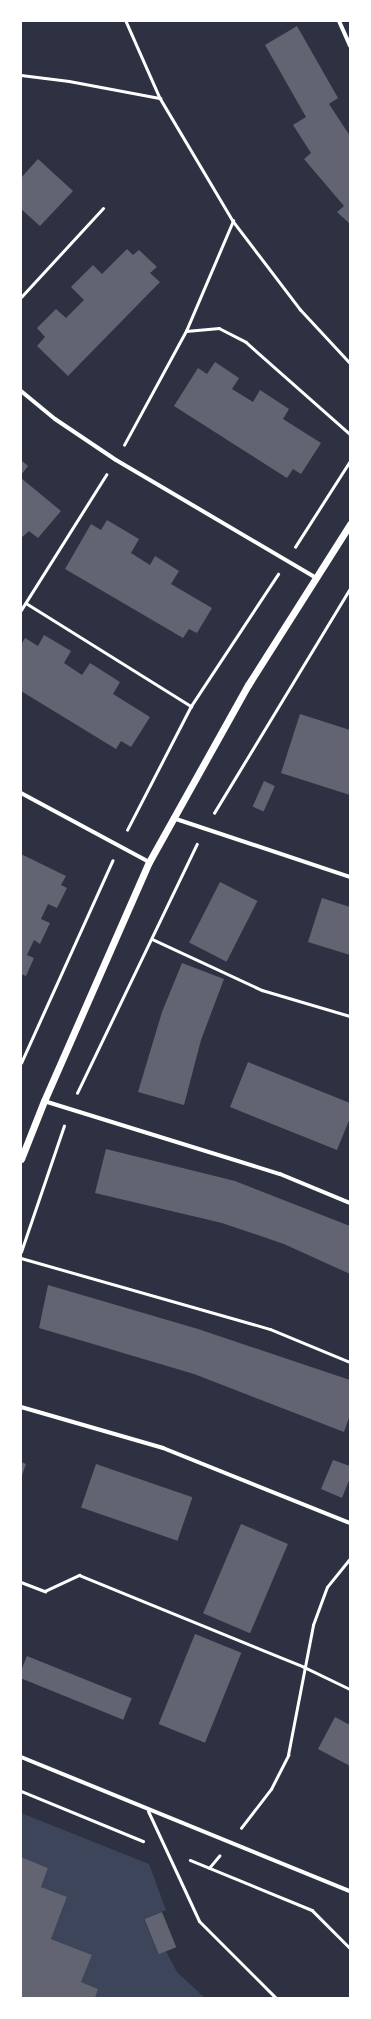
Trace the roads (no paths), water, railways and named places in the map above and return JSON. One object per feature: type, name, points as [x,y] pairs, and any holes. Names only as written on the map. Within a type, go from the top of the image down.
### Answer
[{"type":"street","points":[[339,21],[350,46]]},
{"type":"street","points":[[21,391],[55,419],[116,460],[316,578]]},
{"type":"street","points":[[21,1159],[44,1101],[149,862],[248,685],[350,524]]},
{"type":"street","points":[[21,793],[118,847],[149,862]]},
{"type":"street","points":[[173,818],[204,830],[350,877]]},
{"type":"street","points":[[44,1101],[69,1110],[280,1174],[350,1203]]},
{"type":"street","points":[[21,1407],[163,1448],[350,1523]]},
{"type":"street","points":[[21,1757],[148,1811],[350,1891]]},
{"type":"lane","points":[[21,297],[103,208]]},
{"type":"lane","points":[[148,1811],[198,1920],[276,1998]]}]
